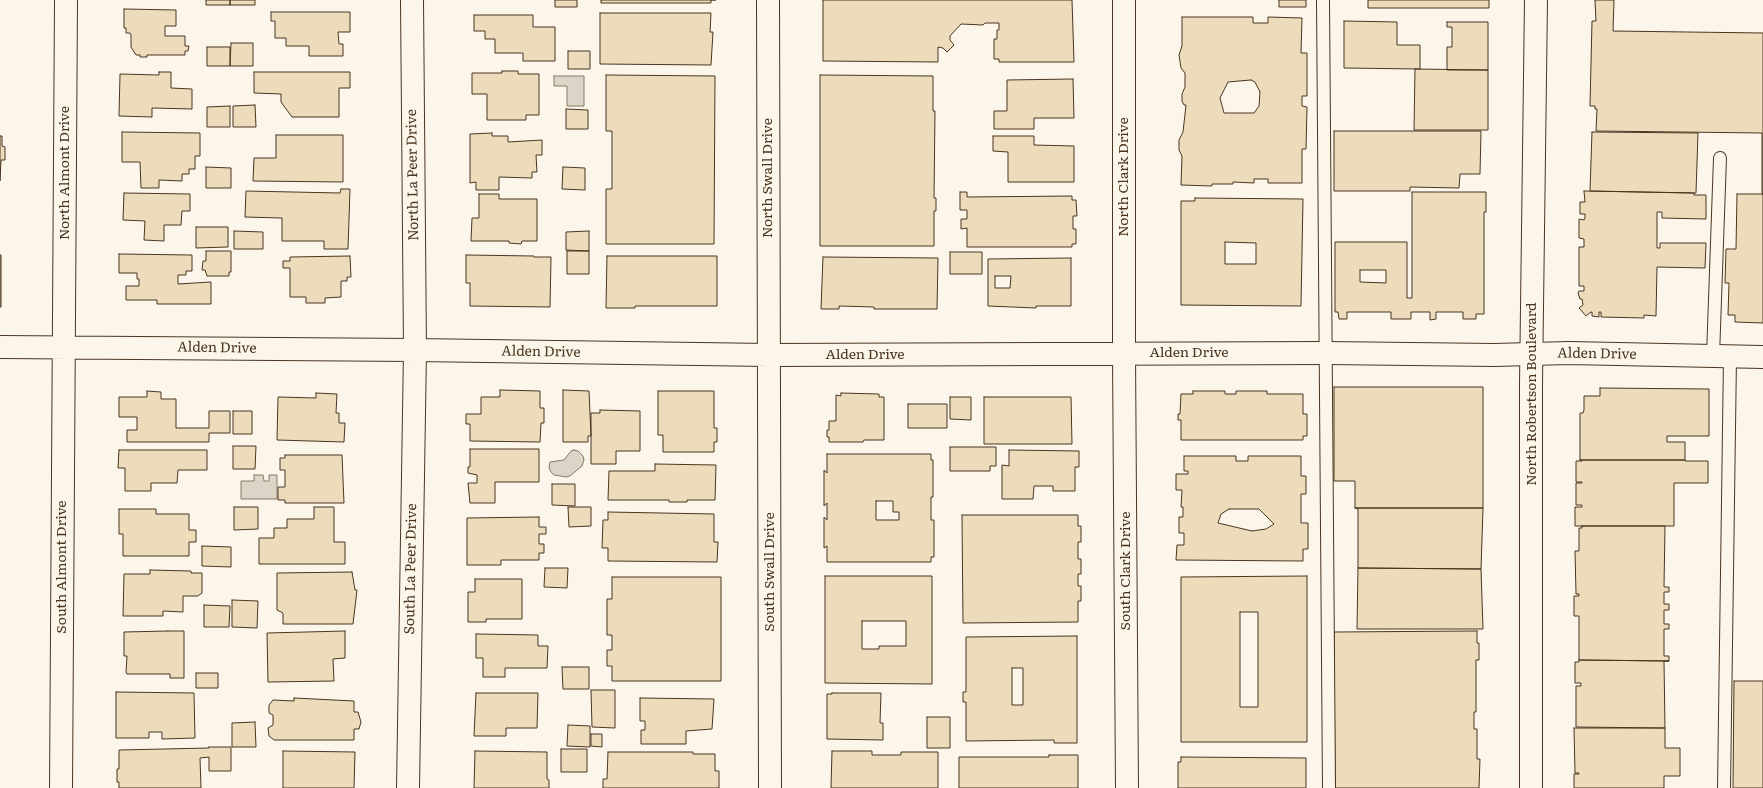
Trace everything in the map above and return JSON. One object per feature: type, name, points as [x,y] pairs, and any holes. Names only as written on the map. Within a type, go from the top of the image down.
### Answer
[{"type":"street","name":"North Almont Drive","points":[[64,347],[66,0]]},
{"type":"street","name":"North La Peer Drive","points":[[412,0],[415,350]]},
{"type":"street","name":"North Swall Drive","points":[[768,0],[769,355]]},
{"type":"street","name":"North Clark Drive","points":[[1124,0],[1124,354]]},
{"type":"street","name":"North Robertson Boulevard","points":[[1531,788],[1532,354],[1536,0]]},
{"type":"street","name":"Alden Drive","points":[[0,347],[415,350],[769,355],[1569,353],[1763,357]]},
{"type":"street","name":"South Almont Drive","points":[[61,788],[64,347]]},
{"type":"street","name":"South La Peer Drive","points":[[408,788],[415,350]]},
{"type":"street","name":"Alden Drive","points":[[1721,356],[1763,353]]},
{"type":"street","name":"South Clark Drive","points":[[1124,354],[1128,788]]},
{"type":"street","name":"South Swall Drive","points":[[769,355],[770,788]]},
{"type":"lane","points":[[1323,0],[1327,353],[1329,788]]},
{"type":"lane","points":[[1720,158],[1724,788]]},
{"type":"shaded area","points":[[554,76],[584,76],[584,106],[567,106],[567,86],[554,86]]},
{"type":"shaded area","points":[[571,451],[578,451],[583,456],[584,460],[582,466],[570,476],[566,477],[554,475],[549,468],[550,462],[564,460]]},
{"type":"shaded area","points":[[254,475],[263,475],[264,481],[269,481],[269,475],[277,475],[277,499],[241,499],[241,481],[254,481]]},
{"type":"building","points":[[206,0],[230,0],[230,5],[206,5]]},
{"type":"building","points":[[230,0],[255,0],[255,5],[230,5]]},
{"type":"building","points":[[555,0],[577,0],[577,7],[555,7]]},
{"type":"building","points":[[601,0],[711,0],[711,3],[601,3]]},
{"type":"building","points":[[823,0],[1072,0],[1074,62],[999,62],[999,59],[994,59],[994,39],[997,39],[999,23],[985,23],[983,25],[961,24],[950,36],[950,40],[954,45],[947,52],[943,48],[938,47],[938,62],[823,61]]},
{"type":"building","points":[[1279,0],[1306,0],[1306,7],[1279,7]]},
{"type":"building","points":[[1368,0],[1489,0],[1489,8],[1368,8]]},
{"type":"building","points":[[1595,0],[1614,0],[1613,31],[1763,33],[1763,194],[1762,133],[1596,131],[1597,109],[1595,109],[1595,106],[1590,106],[1592,21],[1596,21]]},
{"type":"building","points":[[124,9],[176,10],[176,26],[165,26],[165,36],[185,36],[185,46],[189,46],[188,51],[185,51],[185,55],[147,55],[147,57],[140,57],[140,55],[136,55],[131,47],[131,35],[130,33],[126,33],[126,28],[124,28]]},
{"type":"building","points":[[271,12],[350,12],[350,32],[338,32],[339,44],[343,44],[343,56],[309,56],[309,46],[286,46],[286,38],[275,38],[275,21],[271,21]]},
{"type":"building","points":[[600,13],[711,13],[710,32],[713,32],[711,65],[600,64]]},
{"type":"building","points":[[474,15],[533,15],[533,27],[555,27],[555,61],[523,61],[523,53],[495,53],[495,39],[485,39],[485,31],[474,31]]},
{"type":"building","points":[[1182,17],[1253,17],[1253,23],[1268,23],[1268,17],[1302,18],[1301,53],[1307,53],[1307,96],[1302,96],[1302,106],[1307,107],[1306,149],[1302,149],[1302,183],[1268,183],[1268,179],[1254,179],[1254,183],[1233,182],[1233,184],[1212,184],[1212,186],[1181,185],[1182,156],[1179,150],[1179,140],[1183,132],[1186,105],[1184,105],[1182,101],[1182,94],[1185,87],[1185,73],[1181,68],[1179,55],[1182,46]],"holes":[[[1251,80],[1255,82],[1260,92],[1259,106],[1254,113],[1224,113],[1220,98],[1228,82]]]},
{"type":"building","points":[[1344,21],[1397,22],[1397,45],[1420,45],[1420,69],[1344,68]]},
{"type":"building","points":[[1447,22],[1488,22],[1488,70],[1447,70],[1447,47],[1452,47],[1452,27],[1447,27]]},
{"type":"building","points":[[231,43],[253,43],[253,66],[230,66]]},
{"type":"building","points":[[207,47],[230,47],[230,66],[207,66]]},
{"type":"building","points":[[568,51],[590,51],[590,69],[568,69]]},
{"type":"building","points":[[1415,69],[1488,70],[1488,130],[1414,130]]},
{"type":"building","points":[[502,71],[518,71],[518,74],[539,74],[539,115],[526,115],[526,120],[487,120],[487,94],[472,94],[472,73],[502,73]]},
{"type":"building","points":[[159,72],[171,72],[171,88],[192,89],[192,109],[152,108],[152,117],[119,116],[120,74],[159,75]]},
{"type":"building","points":[[254,72],[350,72],[350,88],[339,88],[339,117],[292,117],[281,102],[281,94],[254,93]]},
{"type":"building","points":[[606,75],[715,76],[714,244],[606,244],[606,189],[612,189],[612,131],[606,131]]},
{"type":"building","points":[[820,75],[933,76],[933,111],[935,111],[934,198],[936,198],[936,211],[934,211],[934,246],[820,246]]},
{"type":"building","points":[[1073,79],[1074,118],[1034,118],[1034,129],[994,129],[994,111],[1007,111],[1007,80]]},
{"type":"building","points":[[255,105],[256,127],[233,127],[233,106]]},
{"type":"building","points":[[230,106],[230,127],[207,127],[207,107]]},
{"type":"building","points":[[566,109],[588,110],[588,129],[566,129]]},
{"type":"building","points":[[1334,131],[1481,131],[1480,174],[1460,174],[1459,188],[1410,187],[1410,191],[1334,191]]},
{"type":"building","points":[[122,132],[200,133],[200,156],[195,156],[195,169],[189,169],[189,174],[182,174],[182,181],[159,180],[159,188],[141,188],[140,162],[122,162]]},
{"type":"building","points":[[1592,132],[1698,133],[1696,193],[1590,191]]},
{"type":"building","points":[[492,133],[492,136],[508,136],[508,142],[542,140],[542,155],[536,155],[537,172],[532,172],[532,178],[499,177],[499,190],[476,190],[476,182],[470,183],[470,134]]},
{"type":"building","points":[[276,135],[343,135],[343,182],[253,181],[254,158],[276,158]]},
{"type":"building","points":[[0,136],[2,136],[2,146],[5,147],[5,160],[1,160],[0,181]]},
{"type":"building","points":[[993,136],[1034,136],[1034,145],[1074,146],[1074,182],[1008,182],[1008,152],[993,151]]},
{"type":"building","points":[[206,167],[231,168],[231,188],[206,188]]},
{"type":"building","points":[[563,167],[585,168],[585,190],[562,189]]},
{"type":"building","points":[[341,189],[350,189],[348,249],[324,249],[324,241],[282,241],[282,218],[245,217],[246,191],[340,193]]},
{"type":"building","points":[[1584,191],[1694,193],[1694,195],[1706,195],[1706,219],[1662,218],[1662,212],[1657,212],[1657,248],[1660,248],[1660,243],[1706,243],[1705,268],[1657,267],[1656,316],[1644,315],[1644,318],[1601,317],[1601,312],[1599,312],[1599,317],[1592,316],[1591,312],[1586,316],[1579,308],[1583,305],[1582,299],[1580,299],[1578,293],[1579,291],[1584,291],[1584,286],[1579,286],[1579,247],[1584,247],[1584,239],[1579,238],[1579,219],[1584,220],[1585,218],[1585,214],[1580,214],[1580,202],[1585,202]]},
{"type":"building","points":[[960,192],[967,192],[967,197],[1072,196],[1072,200],[1076,200],[1077,216],[1073,216],[1073,229],[1076,229],[1076,244],[1072,244],[1072,247],[967,247],[967,228],[961,229],[961,219],[967,219],[967,210],[960,210]]},
{"type":"building","points":[[1412,192],[1486,192],[1486,212],[1484,212],[1484,314],[1476,314],[1476,319],[1463,319],[1463,312],[1436,312],[1436,319],[1430,320],[1430,312],[1411,312],[1411,319],[1391,319],[1391,312],[1347,312],[1347,319],[1339,319],[1338,312],[1335,312],[1335,242],[1407,242],[1407,298],[1412,298]],"holes":[[[1360,270],[1386,270],[1386,283],[1360,282]]]},
{"type":"building","points":[[124,193],[190,194],[190,211],[182,211],[181,225],[164,225],[164,241],[144,240],[145,221],[123,220]]},
{"type":"building","points":[[479,194],[499,194],[499,199],[537,199],[537,241],[522,241],[521,244],[509,243],[509,241],[471,241],[472,218],[479,218]]},
{"type":"building","points":[[1737,194],[1763,194],[1763,323],[1735,322],[1735,315],[1728,315],[1729,283],[1725,283],[1726,249],[1736,249]]},
{"type":"building","points":[[1195,198],[1303,199],[1301,306],[1181,305],[1181,201],[1195,201]],"holes":[[[1225,242],[1256,243],[1256,264],[1225,264]]]},
{"type":"building","points":[[196,227],[228,227],[228,247],[196,248]]},
{"type":"building","points":[[234,231],[263,232],[263,249],[234,249]]},
{"type":"building","points":[[589,231],[589,251],[566,250],[566,232]]},
{"type":"building","points":[[206,251],[231,251],[231,272],[229,272],[229,276],[207,276],[205,270],[202,270],[203,261],[206,261]]},
{"type":"building","points":[[567,251],[589,251],[589,274],[567,274]]},
{"type":"building","points":[[950,252],[982,252],[982,274],[950,274]]},
{"type":"building","points":[[119,254],[192,255],[192,271],[186,271],[186,275],[178,275],[178,284],[211,282],[211,304],[157,304],[157,300],[126,300],[126,286],[139,286],[139,279],[137,279],[137,273],[119,273]]},
{"type":"building","points":[[1,255],[1,307],[0,307]]},
{"type":"building","points":[[466,255],[551,257],[550,307],[470,306],[470,283],[466,283]]},
{"type":"building","points":[[350,256],[351,277],[347,277],[347,281],[341,281],[341,297],[325,298],[325,303],[306,303],[306,297],[290,297],[290,268],[283,268],[283,261],[290,261],[290,257]]},
{"type":"building","points":[[607,256],[717,256],[717,306],[635,306],[635,308],[606,308]]},
{"type":"building","points":[[823,257],[938,258],[937,309],[874,309],[874,307],[839,306],[839,309],[821,309]]},
{"type":"building","points":[[1071,258],[1071,306],[1036,306],[1036,308],[988,306],[988,259]],"holes":[[[995,276],[1011,276],[1010,288],[995,288]]]},
{"type":"building","points":[[1334,387],[1483,387],[1483,508],[1355,508],[1355,481],[1334,481]]},
{"type":"building","points":[[1600,388],[1709,389],[1709,436],[1667,436],[1667,442],[1685,442],[1685,460],[1580,460],[1580,413],[1583,413],[1584,410],[1584,396],[1600,396]]},
{"type":"building","points":[[500,390],[540,391],[540,408],[544,408],[544,423],[541,423],[540,442],[470,441],[470,424],[466,424],[466,414],[481,414],[481,397],[500,397]]},
{"type":"building","points":[[563,390],[589,391],[591,436],[588,436],[588,442],[563,442]]},
{"type":"building","points":[[147,391],[161,392],[161,399],[176,399],[176,428],[209,428],[209,411],[230,411],[230,433],[209,433],[209,442],[127,442],[127,430],[137,430],[137,417],[119,417],[119,397],[147,397]]},
{"type":"building","points":[[658,391],[714,391],[714,428],[717,428],[717,442],[714,442],[714,452],[663,452],[663,435],[658,435]]},
{"type":"building","points":[[1193,391],[1225,391],[1225,394],[1236,394],[1236,391],[1267,391],[1267,394],[1303,394],[1303,414],[1307,414],[1307,436],[1303,436],[1303,440],[1181,440],[1181,420],[1178,420],[1178,414],[1180,414],[1181,394],[1193,394]]},
{"type":"building","points":[[316,393],[337,394],[336,413],[339,413],[339,423],[345,423],[344,442],[277,440],[278,397],[316,398]]},
{"type":"building","points":[[841,393],[879,394],[879,397],[884,397],[884,440],[864,440],[863,442],[829,442],[827,430],[829,430],[829,421],[836,421],[836,395],[841,396]]},
{"type":"building","points":[[950,397],[971,397],[971,420],[950,419]]},
{"type":"building","points":[[984,397],[1071,397],[1072,444],[984,444]]},
{"type":"building","points":[[908,404],[947,404],[947,428],[908,428]]},
{"type":"building","points":[[600,410],[640,411],[640,451],[616,451],[616,464],[591,464],[591,413],[600,413]]},
{"type":"building","points":[[233,411],[252,411],[252,434],[233,434]]},
{"type":"building","points":[[233,446],[256,446],[255,469],[233,469]]},
{"type":"building","points":[[950,447],[996,447],[996,466],[990,466],[990,471],[950,471]]},
{"type":"building","points":[[470,449],[539,449],[539,482],[495,482],[495,503],[470,503],[468,483],[477,483],[477,475],[468,473],[468,467],[470,467]]},
{"type":"building","points":[[119,450],[207,450],[207,470],[178,470],[177,483],[151,483],[151,491],[125,491],[125,468],[118,468]]},
{"type":"building","points":[[1009,450],[1079,451],[1079,467],[1075,467],[1075,491],[1053,491],[1053,486],[1034,486],[1033,499],[1002,499],[1002,465],[1009,466]]},
{"type":"building","points":[[827,454],[931,454],[931,460],[933,460],[933,497],[931,497],[931,520],[934,520],[934,557],[931,557],[931,562],[827,562],[827,546],[824,548],[824,517],[827,520],[827,503],[824,506],[824,470],[827,473]],"holes":[[[876,501],[893,501],[893,512],[899,512],[899,520],[876,520]]]},
{"type":"building","points":[[285,455],[342,455],[344,503],[285,503],[285,500],[278,500],[278,487],[285,487],[285,470],[280,470],[280,458],[285,458]]},
{"type":"building","points":[[1184,456],[1236,456],[1236,461],[1248,461],[1248,456],[1301,456],[1301,476],[1306,476],[1306,494],[1301,494],[1301,523],[1308,523],[1308,549],[1303,549],[1303,561],[1176,560],[1177,545],[1184,545],[1184,533],[1179,533],[1179,517],[1183,517],[1183,507],[1181,507],[1182,490],[1176,490],[1176,474],[1188,474],[1188,471],[1184,471]],"holes":[[[1229,509],[1259,509],[1274,524],[1266,529],[1252,531],[1218,523],[1221,514]]]},
{"type":"building","points":[[1580,460],[1708,461],[1708,483],[1674,483],[1674,526],[1575,526],[1575,507],[1582,507],[1582,505],[1576,505],[1576,483],[1582,483],[1576,482],[1576,461],[1582,461]]},
{"type":"building","points":[[655,464],[716,465],[715,500],[687,500],[687,502],[669,502],[669,500],[608,500],[609,471],[655,471]]},
{"type":"building","points":[[552,484],[575,484],[575,506],[552,505]]},
{"type":"building","points":[[234,507],[258,507],[258,529],[234,530]]},
{"type":"building","points":[[314,507],[334,507],[334,542],[345,542],[345,564],[259,564],[259,538],[274,538],[274,528],[287,528],[287,519],[314,519]]},
{"type":"building","points":[[568,507],[591,507],[591,526],[569,527]]},
{"type":"building","points":[[1355,508],[1483,508],[1481,569],[1358,568],[1358,509]]},
{"type":"building","points":[[119,509],[156,509],[156,514],[189,514],[189,530],[196,530],[196,542],[189,542],[189,556],[123,556],[123,534],[119,534]]},
{"type":"building","points":[[608,512],[714,514],[714,542],[718,542],[717,562],[608,561],[608,548],[602,548],[603,520],[608,520]]},
{"type":"building","points":[[962,515],[1078,515],[1078,526],[1081,526],[1081,542],[1078,542],[1078,559],[1081,559],[1081,574],[1078,574],[1078,586],[1081,586],[1081,601],[1078,601],[1078,622],[963,623]]},
{"type":"building","points":[[539,517],[539,527],[546,527],[546,534],[539,534],[539,544],[544,544],[544,553],[539,553],[539,560],[501,560],[501,565],[467,565],[467,518]]},
{"type":"building","points":[[1582,526],[1665,526],[1664,587],[1669,587],[1669,592],[1664,592],[1664,604],[1669,604],[1669,610],[1664,610],[1664,624],[1669,624],[1669,629],[1664,629],[1664,656],[1669,656],[1669,661],[1579,660],[1579,616],[1574,616],[1574,596],[1579,596],[1579,594],[1576,594],[1575,551],[1579,551],[1579,528],[1582,528]]},
{"type":"building","points":[[202,546],[231,547],[231,567],[202,566]]},
{"type":"building","points":[[545,568],[568,568],[567,588],[544,587]]},
{"type":"building","points":[[1358,568],[1481,569],[1483,629],[1357,629]]},
{"type":"building","points":[[150,570],[191,571],[191,573],[202,573],[202,593],[198,596],[183,596],[183,612],[163,611],[163,616],[123,616],[124,574],[150,574]]},
{"type":"building","points":[[352,572],[355,590],[357,590],[353,624],[283,624],[283,613],[277,610],[277,573]]},
{"type":"building","points":[[825,576],[932,576],[932,684],[825,683]],"holes":[[[862,621],[906,621],[906,646],[879,646],[879,649],[862,649]]]},
{"type":"building","points":[[1307,576],[1307,742],[1181,742],[1181,577]],"holes":[[[1240,612],[1258,612],[1258,707],[1240,707]]]},
{"type":"building","points":[[612,577],[721,577],[721,681],[612,681],[612,666],[607,666],[607,650],[612,650],[612,635],[607,635],[607,599],[612,599]]},
{"type":"building","points":[[475,579],[522,579],[522,619],[486,619],[486,622],[468,622],[468,592],[475,592]]},
{"type":"building","points":[[232,600],[258,601],[257,628],[232,627]]},
{"type":"building","points":[[204,605],[230,606],[229,627],[204,627]]},
{"type":"building","points":[[184,631],[184,678],[170,678],[170,674],[127,674],[127,656],[124,656],[124,632]]},
{"type":"building","points":[[345,631],[345,658],[333,659],[334,681],[268,682],[267,633]]},
{"type":"building","points":[[1477,631],[1479,660],[1476,660],[1476,712],[1474,712],[1474,729],[1477,729],[1477,759],[1480,759],[1479,788],[1335,788],[1334,632]]},
{"type":"building","points":[[476,634],[538,635],[538,646],[548,646],[547,668],[505,668],[505,677],[483,677],[483,658],[476,658]]},
{"type":"building","points":[[1077,636],[1077,743],[1054,743],[1054,740],[966,741],[966,702],[963,702],[963,692],[966,692],[966,637]],"holes":[[[1012,668],[1023,668],[1023,705],[1012,705]]]},
{"type":"building","points":[[1579,660],[1669,661],[1664,661],[1665,728],[1576,727],[1576,686],[1581,686],[1581,683],[1575,683],[1575,662],[1579,662]]},
{"type":"building","points":[[562,667],[589,667],[589,689],[563,689]]},
{"type":"building","points":[[196,673],[218,673],[218,688],[196,688]]},
{"type":"building","points":[[1734,681],[1763,681],[1763,788],[1733,788]]},
{"type":"building","points":[[591,690],[615,690],[615,728],[592,727]]},
{"type":"building","points":[[116,692],[194,693],[195,738],[162,739],[162,732],[149,732],[149,738],[116,738]]},
{"type":"building","points":[[476,693],[538,693],[537,728],[506,728],[506,736],[474,736]]},
{"type":"building","points":[[881,693],[880,723],[883,723],[883,740],[827,739],[827,694]]},
{"type":"building","points":[[294,698],[354,701],[354,712],[358,712],[361,722],[359,729],[354,729],[354,740],[274,740],[269,736],[268,728],[273,725],[273,715],[269,713],[269,705],[273,700],[294,701]]},
{"type":"building","points":[[640,698],[714,699],[712,729],[686,731],[686,744],[641,744],[641,730],[645,730],[645,721],[640,721]]},
{"type":"building","points":[[927,717],[950,717],[950,748],[927,748]]},
{"type":"building","points":[[255,722],[256,747],[232,747],[232,723]]},
{"type":"building","points":[[568,725],[590,726],[590,747],[567,746]]},
{"type":"building","points":[[1574,728],[1665,728],[1665,748],[1680,748],[1680,776],[1664,776],[1664,788],[1574,788],[1574,774],[1579,773],[1575,773]]},
{"type":"building","points":[[591,734],[602,734],[602,747],[591,746]]},
{"type":"building","points":[[231,747],[231,771],[209,771],[209,757],[200,758],[201,788],[119,788],[119,782],[117,782],[117,769],[119,769],[119,750]]},
{"type":"building","points":[[561,749],[587,749],[587,772],[561,772]]},
{"type":"building","points":[[283,751],[355,752],[354,788],[283,788]]},
{"type":"building","points":[[475,751],[547,752],[547,779],[549,780],[549,788],[474,788]]},
{"type":"building","points":[[832,751],[872,751],[872,755],[901,755],[901,752],[938,752],[938,788],[831,788]]},
{"type":"building","points":[[608,752],[693,752],[693,754],[715,754],[715,771],[719,771],[719,788],[603,788],[603,779],[607,779]]},
{"type":"building","points":[[1049,755],[1078,755],[1078,788],[959,788],[959,757],[1049,757]]},
{"type":"building","points":[[1181,757],[1306,758],[1306,788],[1178,788],[1178,762],[1181,762]]}]
